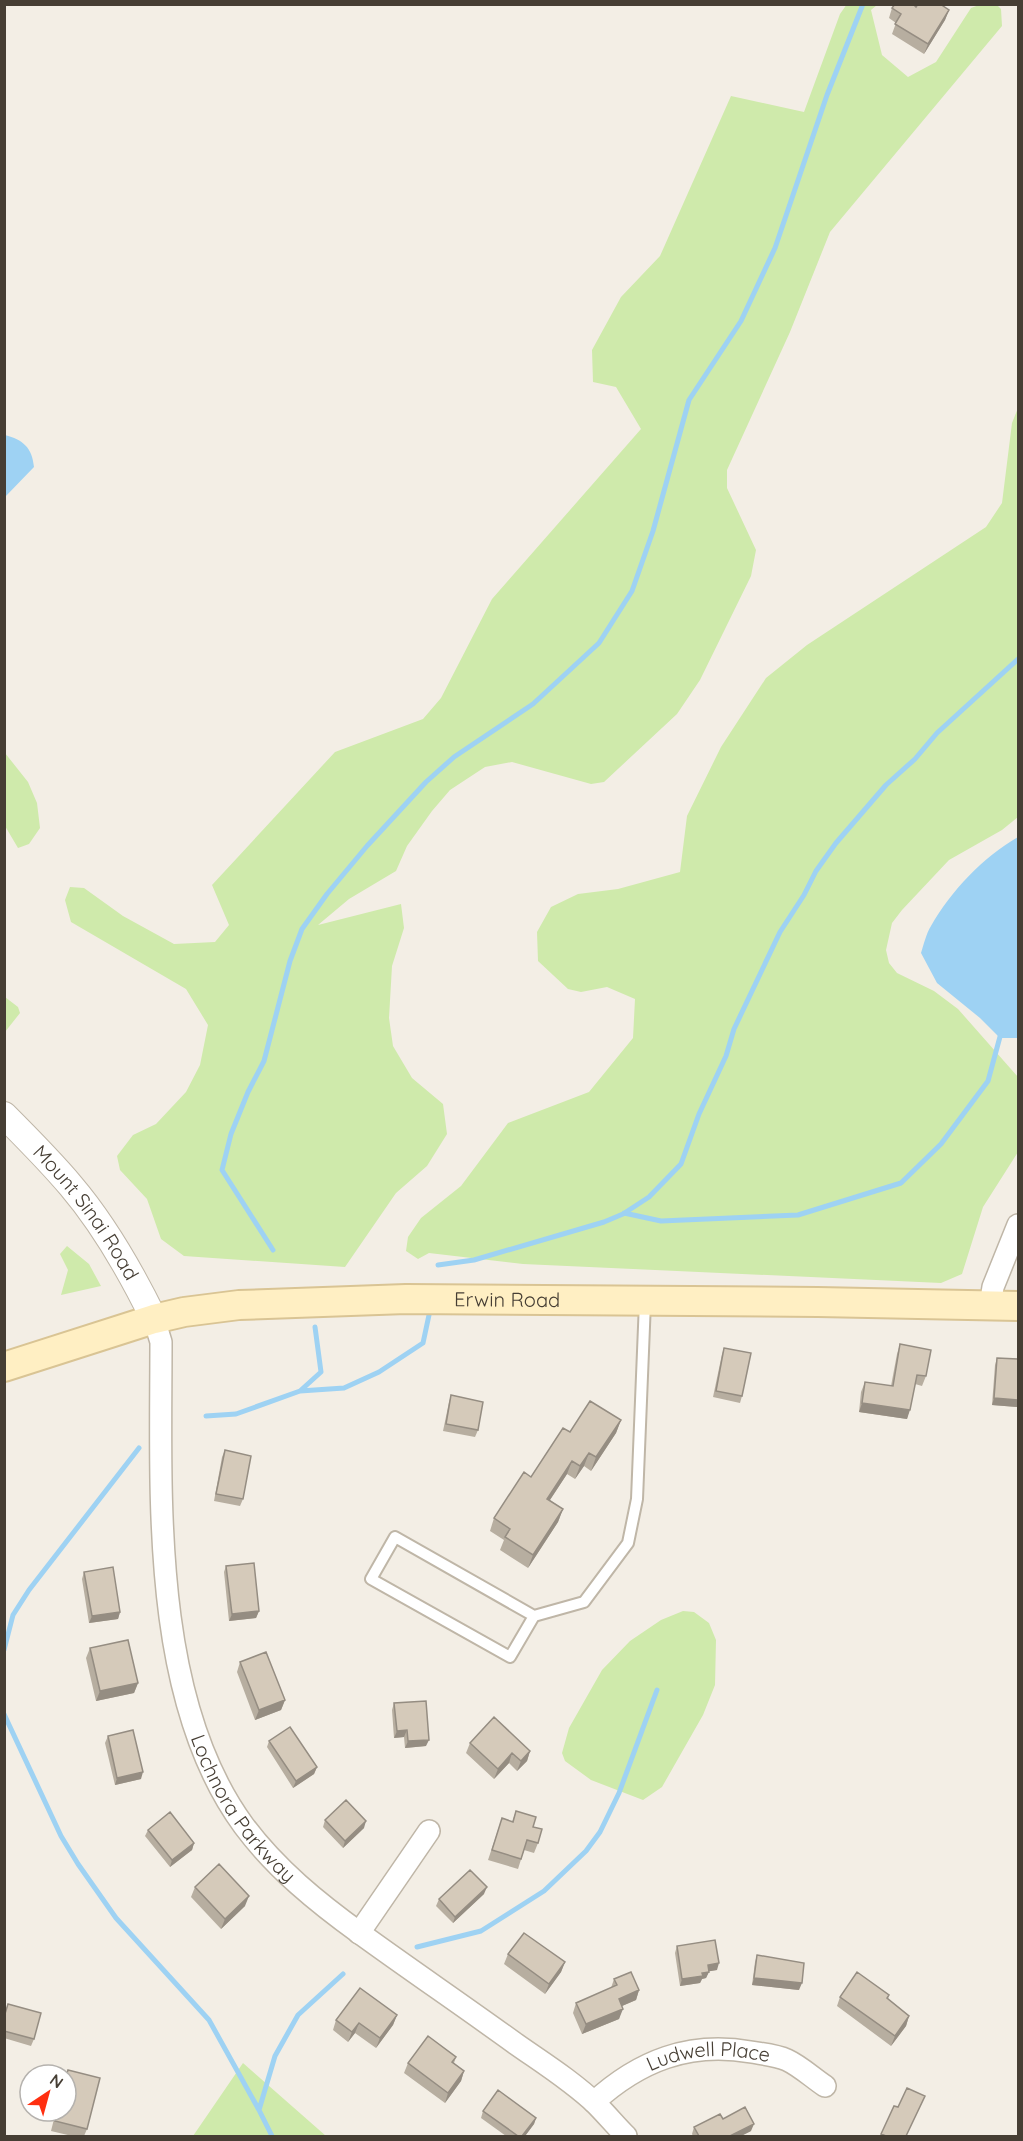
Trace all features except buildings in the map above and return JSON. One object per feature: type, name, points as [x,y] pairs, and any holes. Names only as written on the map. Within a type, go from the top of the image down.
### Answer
[{"type":"main road","name":"Erwin Road","points":[[4,1367],[154,1319],[210,1308],[324,1301],[406,1299],[1018,1306]]},
{"type":"street","name":"Mount Sinai Road","points":[[4,1115],[71,1186],[132,1274],[154,1319]]},
{"type":"street","points":[[990,1306],[993,1287],[1018,1225]]},
{"type":"street","name":"Lochnora Parkway","points":[[154,1319],[161,1342],[164,1548],[176,1652],[197,1737],[224,1795],[245,1827],[300,1888],[359,1933],[539,2060],[594,2102],[626,2136]]},
{"type":"street","points":[[359,1933],[429,1831]]},
{"type":"street","name":"Ludwell Place","points":[[594,2102],[637,2069],[662,2058],[706,2049],[736,2049],[787,2060],[825,2086]]},
{"type":"lane","points":[[534,1616],[395,1537],[371,1579],[510,1657],[534,1616],[584,1602],[628,1543],[637,1499],[645,1302]]},
{"type":"green space","points":[[847,4],[877,5],[871,10],[882,55],[908,77],[936,62],[971,8],[979,5],[997,5],[1001,9],[1002,26],[830,232],[790,332],[727,470],[727,488],[756,550],[751,576],[700,680],[677,714],[604,782],[591,784],[512,762],[485,767],[450,790],[432,811],[407,846],[396,871],[349,899],[318,925],[401,904],[404,928],[392,966],[389,1018],[393,1046],[412,1078],[443,1104],[447,1134],[427,1166],[396,1193],[345,1267],[184,1256],[161,1239],[147,1199],[120,1170],[117,1156],[133,1135],[156,1124],[186,1092],[200,1065],[208,1025],[186,989],[71,922],[65,900],[70,887],[84,888],[123,916],[174,944],[215,942],[229,925],[212,885],[335,752],[423,719],[441,698],[492,599],[641,429],[616,387],[593,382],[592,350],[621,297],[660,256],[731,96],[804,112],[840,14]]},
{"type":"green space","points":[[1018,408],[1018,817],[1002,830],[949,860],[892,923],[886,950],[889,963],[897,973],[934,991],[958,1009],[1018,1077],[1018,1152],[983,1207],[962,1274],[941,1283],[523,1264],[429,1253],[418,1259],[406,1251],[408,1237],[421,1218],[461,1186],[508,1123],[589,1092],[633,1038],[635,999],[607,987],[581,992],[568,989],[538,961],[537,932],[551,907],[578,894],[618,889],[680,872],[687,816],[721,747],[766,678],[807,645],[986,527],[1002,503],[1012,423]]},
{"type":"green space","points":[[5,753],[28,782],[37,803],[40,828],[29,844],[18,848],[5,826]]},
{"type":"green space","points":[[5,997],[18,1007],[20,1013],[5,1032]]},
{"type":"green space","points":[[67,1246],[89,1264],[101,1286],[61,1295],[68,1270],[60,1254]]},
{"type":"green space","points":[[683,1611],[694,1612],[709,1623],[716,1640],[715,1685],[703,1715],[662,1787],[643,1800],[591,1780],[565,1761],[562,1753],[569,1728],[602,1670],[630,1641],[661,1620]]},
{"type":"green space","points":[[243,2063],[326,2136],[193,2136]]},
{"type":"water","points":[[5,435],[26,445],[34,467],[5,497]]},
{"type":"water","points":[[1018,837],[1018,1038],[1000,1038],[980,1018],[937,983],[921,953],[931,926],[958,888],[992,854]]},
{"type":"waterway","points":[[273,1250],[222,1170],[231,1134],[248,1092],[264,1061],[290,961],[302,929],[327,894],[367,846],[426,782],[454,757],[533,704],[599,643],[632,591],[653,531],[689,400],[741,321],[775,248],[827,95],[863,4]]},
{"type":"waterway","points":[[438,1265],[474,1260],[604,1222],[623,1214],[649,1197],[681,1164],[699,1114],[726,1056],[734,1029],[780,932],[804,895],[816,871],[836,843],[886,785],[915,759],[937,733],[1018,659]]},
{"type":"waterway","points":[[624,1213],[661,1221],[798,1215],[901,1183],[941,1144],[988,1081],[1001,1033]]},
{"type":"waterway","points":[[206,1416],[236,1414],[300,1391],[344,1388],[379,1372],[423,1343],[429,1315]]},
{"type":"waterway","points":[[300,1391],[321,1372],[315,1327]]},
{"type":"waterway","points":[[4,1650],[13,1615],[29,1590],[139,1448]]},
{"type":"waterway","points":[[417,1947],[481,1931],[544,1891],[586,1851],[600,1832],[619,1793],[657,1690]]},
{"type":"waterway","points":[[4,1714],[61,1836],[78,1864],[116,1918],[209,2020],[272,2136]]},
{"type":"waterway","points":[[259,2110],[275,2056],[298,2015],[343,1974]]}]
